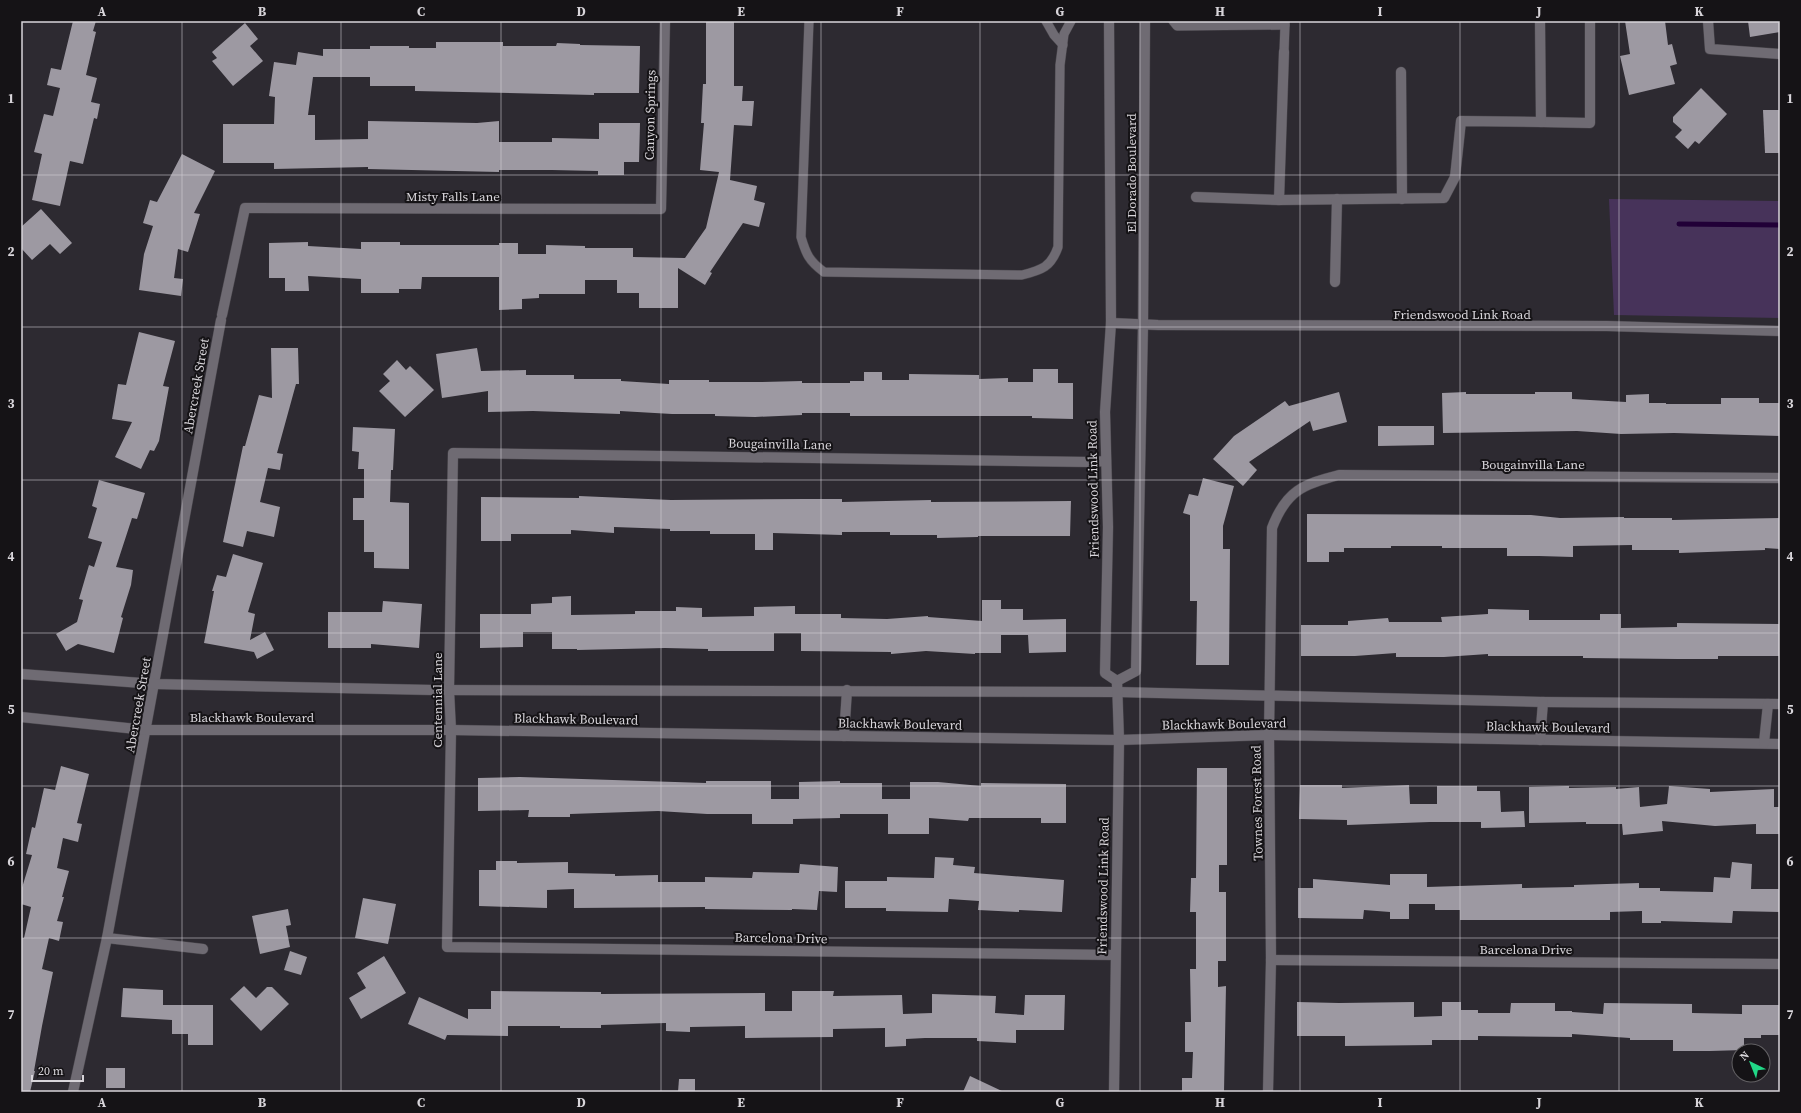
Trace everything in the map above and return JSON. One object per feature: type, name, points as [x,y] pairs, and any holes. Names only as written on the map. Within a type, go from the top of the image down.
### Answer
[{"type":"street","name":"Canyon Springs","points":[[661,209],[665,21]]},
{"type":"street","name":"El Dorado Boulevard","points":[[1109,21],[1111,323]]},
{"type":"street","name":"El Dorado Boulevard","points":[[1143,325],[1145,21]]},
{"type":"street","points":[[1540,21],[1541,122]]},
{"type":"street","points":[[1196,197],[1279,200],[1444,198],[1455,177],[1461,121],[1590,123],[1590,21]]},
{"type":"street","points":[[1708,21],[1710,49],[1780,54]]},
{"type":"street","points":[[1279,200],[1284,52]]},
{"type":"street","points":[[1401,72],[1402,199]]},
{"type":"street","points":[[1335,282],[1337,199]]},
{"type":"street","name":"Misty Falls Lane","points":[[244,208],[661,209]]},
{"type":"street","name":"Abercreek Street","points":[[73,1092],[107,938],[155,684],[221,318],[244,208]]},
{"type":"street","name":"Friendswood Link Road","points":[[1114,1092],[1119,740],[1117,681],[1105,673],[1108,528],[1105,412],[1111,323],[1143,325],[1336,327],[1607,326],[1780,331]]},
{"type":"street","points":[[1117,681],[1136,671],[1143,325]]},
{"type":"street","name":"Bougainvilla Lane","points":[[453,453],[1106,461]]},
{"type":"street","name":"Centennial Lane","points":[[447,947],[451,730],[449,690],[453,453]]},
{"type":"street","name":"Bougainvilla Lane","points":[[1291,495],[1314,481],[1339,476],[1780,478]]},
{"type":"street","name":"Townes Forest Road","points":[[1268,1092],[1272,960],[1270,697],[1272,528],[1279,509],[1291,495]]},
{"type":"street","name":"Blackhawk Boulevard","points":[[21,674],[155,684],[449,690],[1117,692],[1270,697],[1543,702],[1780,704]]},
{"type":"street","points":[[844,736],[847,690]]},
{"type":"street","points":[[1540,740],[1543,702]]},
{"type":"street","points":[[1764,743],[1768,704]]},
{"type":"street","name":"Blackhawk Boulevard","points":[[21,717],[146,730],[451,730],[1119,740],[1270,735],[1780,744]]},
{"type":"street","points":[[107,938],[202,949]]},
{"type":"street","name":"Barcelona Drive","points":[[447,947],[1115,955]]},
{"type":"street","name":"Barcelona Drive","points":[[1272,960],[1780,964]]},
{"type":"lane","points":[[808,21],[802,237],[806,253],[814,264],[824,272],[1022,275],[1046,267],[1054,258],[1058,247],[1060,65],[1064,34],[1071,21]]},
{"type":"lane","points":[[1046,21],[1054,35],[1063,45]]},
{"type":"lane","points":[[1173,21],[1177,26],[1285,23],[1284,52]]},
{"type":"shaded area","points":[[1609,199],[1780,201],[1780,318],[1614,315]]},
{"type":"building","points":[[73,21],[96,21],[93,31],[96,32],[86,75],[97,78],[91,102],[100,104],[97,119],[94,118],[83,164],[70,161],[60,206],[32,200],[42,154],[34,152],[44,114],[53,116],[60,88],[47,85],[51,68],[61,70]]},
{"type":"building","points":[[706,21],[734,21],[734,86],[743,86],[742,101],[754,101],[752,126],[734,125],[730,180],[757,186],[754,200],[765,203],[759,227],[743,223],[710,272],[712,273],[705,285],[678,268],[678,308],[639,308],[639,293],[617,293],[617,280],[585,280],[585,294],[539,294],[539,298],[522,299],[522,309],[499,310],[499,277],[422,277],[421,289],[399,289],[399,293],[361,293],[361,279],[308,276],[309,291],[285,291],[285,278],[269,278],[269,243],[308,242],[308,246],[361,249],[361,242],[400,242],[400,245],[499,245],[499,243],[518,243],[518,254],[546,254],[546,245],[585,246],[585,248],[633,248],[633,257],[685,258],[706,228],[719,172],[700,170],[704,123],[701,123],[703,84],[706,84]]},
{"type":"building","points":[[1625,21],[1665,21],[1668,45],[1672,44],[1677,64],[1670,66],[1675,84],[1629,95],[1620,56],[1630,54]]},
{"type":"building","points":[[1748,21],[1780,21],[1780,32],[1750,37]]},
{"type":"building","points":[[245,23],[258,39],[250,46],[263,61],[233,86],[212,61],[217,58],[212,52]]},
{"type":"building","points":[[436,42],[503,42],[503,46],[556,46],[557,43],[640,46],[639,93],[594,93],[594,95],[415,91],[415,86],[370,86],[370,77],[313,77],[308,115],[315,115],[315,140],[368,139],[368,121],[477,123],[499,121],[499,142],[552,142],[552,138],[599,139],[599,123],[640,123],[639,162],[624,162],[624,175],[598,175],[598,171],[552,170],[499,170],[499,172],[368,169],[368,167],[274,169],[274,163],[223,163],[223,124],[274,124],[275,97],[269,96],[274,62],[296,65],[298,52],[323,56],[323,49],[370,49],[370,46],[436,48]]},
{"type":"building","points":[[1701,88],[1727,114],[1699,144],[1695,141],[1688,149],[1675,137],[1682,130],[1673,122],[1673,117]]},
{"type":"building","points":[[1763,110],[1780,110],[1780,153],[1765,153]]},
{"type":"building","points":[[182,154],[215,171],[194,213],[200,214],[188,252],[178,249],[174,278],[183,279],[181,296],[139,290],[144,254],[153,226],[143,223],[150,200],[157,202]]},
{"type":"building","points":[[41,209],[72,243],[60,254],[50,244],[32,260],[21,248],[21,227]]},
{"type":"building","points":[[139,332],[175,341],[163,386],[169,387],[159,441],[154,451],[150,450],[141,469],[115,457],[132,422],[112,419],[118,384],[126,385]]},
{"type":"building","points":[[271,348],[298,348],[299,384],[296,384],[277,453],[283,454],[280,470],[268,468],[260,502],[280,507],[274,537],[247,531],[243,547],[223,542],[243,446],[245,446],[259,395],[272,398]]},
{"type":"building","points":[[477,348],[481,371],[526,370],[526,375],[574,375],[574,379],[621,379],[621,381],[669,384],[669,380],[709,380],[709,382],[802,381],[802,383],[850,383],[850,381],[864,381],[864,372],[882,372],[882,380],[909,380],[909,374],[979,375],[979,379],[1008,378],[1008,382],[1033,382],[1033,369],[1058,369],[1058,383],[1073,383],[1073,419],[1032,418],[1032,416],[850,416],[850,413],[802,413],[802,415],[755,417],[715,416],[715,414],[672,414],[620,411],[620,414],[533,411],[488,412],[488,391],[442,398],[436,354]]},
{"type":"building","points":[[397,360],[406,370],[410,366],[434,390],[405,417],[379,391],[390,381],[383,374]]},
{"type":"building","points":[[1339,392],[1347,422],[1313,431],[1310,421],[1249,462],[1257,470],[1243,486],[1213,459],[1234,436],[1285,401],[1289,406]]},
{"type":"building","points":[[1466,392],[1466,394],[1535,394],[1535,392],[1572,392],[1572,399],[1626,402],[1626,395],[1649,394],[1649,403],[1666,404],[1721,404],[1721,398],[1759,398],[1759,403],[1780,403],[1780,436],[1674,433],[1621,434],[1577,431],[1443,433],[1442,393]]},
{"type":"building","points":[[1378,426],[1434,426],[1434,445],[1378,446]]},
{"type":"building","points":[[353,427],[395,429],[390,502],[409,503],[409,569],[374,568],[374,552],[364,552],[364,520],[353,520],[353,498],[364,498],[364,469],[358,469],[359,452],[352,451]]},
{"type":"building","points":[[1203,478],[1234,486],[1223,526],[1223,549],[1230,549],[1229,665],[1196,665],[1197,601],[1190,601],[1190,515],[1183,513],[1189,494],[1198,496]]},
{"type":"building","points":[[99,480],[145,493],[137,519],[132,518],[116,567],[133,570],[131,585],[121,617],[123,618],[114,653],[78,644],[66,651],[56,634],[77,622],[83,600],[79,599],[89,565],[94,567],[102,542],[88,538],[97,508],[92,506]]},
{"type":"building","points":[[579,496],[671,500],[842,499],[842,502],[931,500],[931,502],[1071,501],[1070,536],[978,536],[937,538],[937,535],[890,535],[890,532],[842,532],[842,535],[773,533],[773,550],[755,550],[755,534],[710,534],[710,531],[670,531],[670,529],[614,527],[614,533],[571,530],[571,534],[511,534],[511,541],[481,541],[481,497],[579,498]]},
{"type":"building","points":[[1307,514],[1531,515],[1560,518],[1672,518],[1672,520],[1780,518],[1780,549],[1765,548],[1765,550],[1679,553],[1679,550],[1632,550],[1632,545],[1573,546],[1573,557],[1507,556],[1507,548],[1391,546],[1391,548],[1344,548],[1344,552],[1329,552],[1329,562],[1307,562]]},
{"type":"building","points":[[233,554],[263,563],[248,612],[255,614],[250,640],[265,632],[274,650],[257,659],[254,652],[204,643],[214,591],[212,591],[217,575],[226,577]]},
{"type":"building","points":[[571,596],[571,615],[635,614],[635,611],[676,611],[676,607],[702,608],[702,617],[754,616],[754,607],[795,606],[795,614],[841,614],[841,618],[887,619],[928,616],[982,621],[982,600],[1001,600],[1001,609],[1023,609],[1023,620],[1066,619],[1066,652],[1029,653],[1028,635],[1001,635],[1001,653],[975,654],[926,651],[891,654],[891,652],[801,651],[801,633],[774,633],[774,651],[708,651],[708,649],[665,648],[577,650],[552,649],[552,632],[523,632],[523,647],[480,648],[480,614],[531,614],[531,604],[552,603],[552,597]]},
{"type":"building","points":[[383,601],[422,604],[419,648],[371,644],[371,648],[328,648],[328,612],[382,612]]},
{"type":"building","points":[[1488,609],[1529,610],[1529,620],[1600,620],[1600,614],[1621,614],[1621,628],[1677,627],[1677,623],[1780,624],[1780,656],[1718,656],[1718,659],[1583,658],[1583,656],[1488,656],[1488,654],[1444,657],[1396,657],[1396,653],[1355,656],[1301,656],[1301,625],[1348,625],[1348,621],[1388,618],[1389,622],[1442,622],[1441,617],[1488,614]]},
{"type":"building","points":[[61,766],[89,774],[77,823],[82,824],[78,842],[63,838],[57,868],[69,871],[62,897],[64,897],[57,921],[63,922],[59,941],[49,938],[42,969],[53,972],[35,1071],[30,1092],[21,1092],[21,938],[24,938],[31,907],[21,904],[21,891],[32,855],[26,854],[32,827],[35,828],[44,788],[55,790]]},
{"type":"building","points":[[1197,768],[1227,768],[1227,865],[1219,865],[1219,892],[1226,892],[1226,961],[1218,961],[1218,987],[1226,986],[1224,1092],[1182,1092],[1182,1078],[1192,1078],[1193,1052],[1185,1052],[1185,1022],[1191,1022],[1190,969],[1196,969],[1196,912],[1190,912],[1191,878],[1196,878]]},
{"type":"building","points":[[520,777],[706,783],[706,781],[771,781],[771,799],[799,799],[799,782],[840,781],[840,783],[882,783],[882,799],[910,799],[910,782],[938,782],[981,786],[981,783],[1066,784],[1066,823],[1041,823],[1041,818],[969,818],[968,821],[929,818],[929,834],[888,834],[888,814],[840,814],[840,818],[793,819],[793,824],[752,824],[752,814],[707,814],[658,811],[570,814],[570,817],[528,817],[529,810],[478,811],[478,778]]},
{"type":"building","points":[[1300,785],[1342,785],[1342,788],[1409,785],[1410,804],[1437,804],[1437,786],[1477,786],[1477,791],[1500,791],[1501,812],[1524,811],[1525,827],[1481,828],[1481,822],[1347,825],[1347,820],[1299,819]]},
{"type":"building","points":[[1569,786],[1569,788],[1616,787],[1616,789],[1639,787],[1640,807],[1667,804],[1669,786],[1710,789],[1710,792],[1774,789],[1774,807],[1780,807],[1780,834],[1756,834],[1756,824],[1715,826],[1662,821],[1663,831],[1623,835],[1622,824],[1586,824],[1586,822],[1529,823],[1529,787]]},
{"type":"building","points":[[935,857],[954,858],[953,865],[975,867],[974,873],[1064,880],[1062,912],[978,910],[979,901],[949,899],[948,912],[886,911],[886,908],[845,908],[845,881],[887,881],[887,877],[934,878]]},
{"type":"building","points":[[496,861],[517,861],[517,863],[568,862],[568,873],[615,874],[615,876],[658,875],[658,882],[705,882],[705,877],[752,878],[753,872],[799,873],[800,864],[838,867],[837,892],[819,891],[817,910],[705,909],[705,907],[574,908],[574,889],[547,890],[547,908],[479,906],[479,870],[496,870]]},
{"type":"building","points":[[1732,862],[1752,864],[1751,889],[1780,889],[1780,912],[1733,911],[1732,923],[1661,921],[1661,923],[1642,923],[1642,911],[1610,912],[1610,920],[1460,920],[1460,910],[1435,910],[1435,904],[1409,904],[1409,919],[1390,919],[1390,912],[1364,910],[1363,919],[1298,918],[1298,888],[1313,888],[1313,879],[1390,885],[1390,874],[1427,874],[1427,887],[1522,884],[1522,888],[1574,887],[1574,885],[1639,883],[1639,888],[1660,888],[1660,891],[1713,892],[1714,877],[1730,878]]},
{"type":"building","points":[[363,898],[396,904],[388,944],[355,938]]},
{"type":"building","points":[[288,909],[291,925],[286,926],[290,947],[260,954],[252,916]]},
{"type":"building","points":[[290,951],[307,957],[301,975],[284,970]]},
{"type":"building","points":[[384,956],[406,993],[361,1019],[349,998],[366,988],[357,973]]},
{"type":"building","points":[[244,986],[256,998],[267,987],[272,987],[289,1004],[261,1031],[230,999]]},
{"type":"building","points":[[123,988],[163,990],[163,1005],[213,1005],[213,1045],[188,1045],[188,1034],[172,1034],[172,1020],[121,1017]]},
{"type":"building","points":[[491,991],[601,992],[601,994],[765,993],[765,1011],[792,1011],[792,991],[834,991],[833,996],[902,995],[903,1014],[932,1013],[932,994],[996,996],[995,1013],[1024,1015],[1025,995],[1065,995],[1064,1030],[1016,1030],[1016,1043],[977,1041],[977,1038],[925,1038],[906,1039],[906,1046],[885,1047],[885,1028],[833,1029],[833,1037],[745,1038],[745,1026],[690,1027],[690,1032],[666,1031],[666,1023],[601,1025],[601,1028],[508,1026],[508,1036],[447,1035],[445,1040],[408,1024],[419,997],[468,1019],[468,1009],[491,1009]]},
{"type":"building","points":[[1297,1002],[1414,1002],[1414,1017],[1442,1016],[1442,1002],[1461,1002],[1461,1010],[1478,1010],[1478,1013],[1510,1013],[1511,1003],[1555,1003],[1555,1011],[1603,1014],[1604,1003],[1692,1004],[1692,1013],[1742,1014],[1742,1005],[1780,1005],[1780,1035],[1761,1035],[1761,1038],[1744,1038],[1744,1043],[1731,1043],[1731,1050],[1673,1051],[1673,1040],[1630,1040],[1630,1038],[1572,1034],[1572,1037],[1478,1036],[1478,1040],[1432,1040],[1432,1045],[1345,1046],[1345,1036],[1297,1036]]},
{"type":"building","points":[[106,1068],[125,1068],[125,1088],[106,1088]]},
{"type":"building","points":[[970,1076],[1004,1092],[963,1092]]},
{"type":"building","points":[[679,1079],[695,1079],[695,1092],[678,1092]]},
{"type":"waterway","points":[[1679,224],[1780,225]]}]
